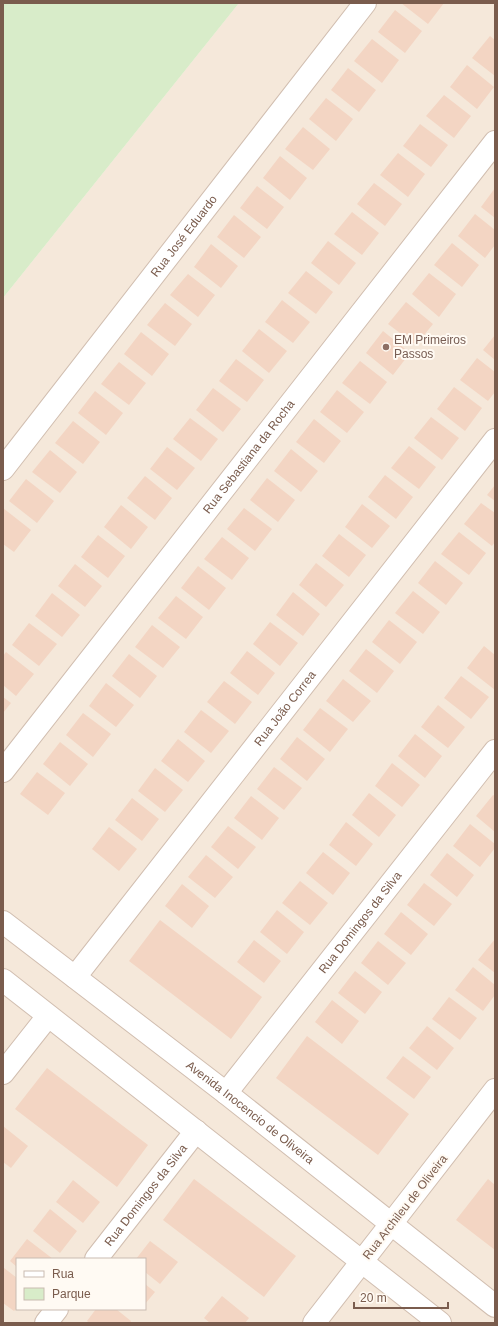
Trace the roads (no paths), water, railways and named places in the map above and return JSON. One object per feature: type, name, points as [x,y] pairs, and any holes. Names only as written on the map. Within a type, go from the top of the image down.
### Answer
[{"type":"street","name":"Rua José Eduardo","points":[[3,469],[365,3]]},
{"type":"street","name":"Rua Sebastiana da Rocha","points":[[3,771],[495,142]]},
{"type":"street","name":"Rua João Correa","points":[[75,977],[495,440]]},
{"type":"street","name":"Rua Domingos da Silva","points":[[226,1093],[495,751]]},
{"type":"street","name":"Avenida Inocencio de Oliveira","points":[[3,922],[226,1093],[495,1306]]},
{"type":"street","points":[[3,980],[196,1130],[361,1263],[440,1323]]},
{"type":"street","points":[[3,1073],[48,1016]]},
{"type":"street","name":"Rua Archileu de Oliveira","points":[[314,1323],[495,1090]]},
{"type":"street","name":"Rua Domingos da Silva","points":[[97,1258],[196,1130]]},
{"type":"street","points":[[46,1323],[56,1310]]},
{"type":"place","name":"EM Primeiros Passos","points":[[386,347]]}]
